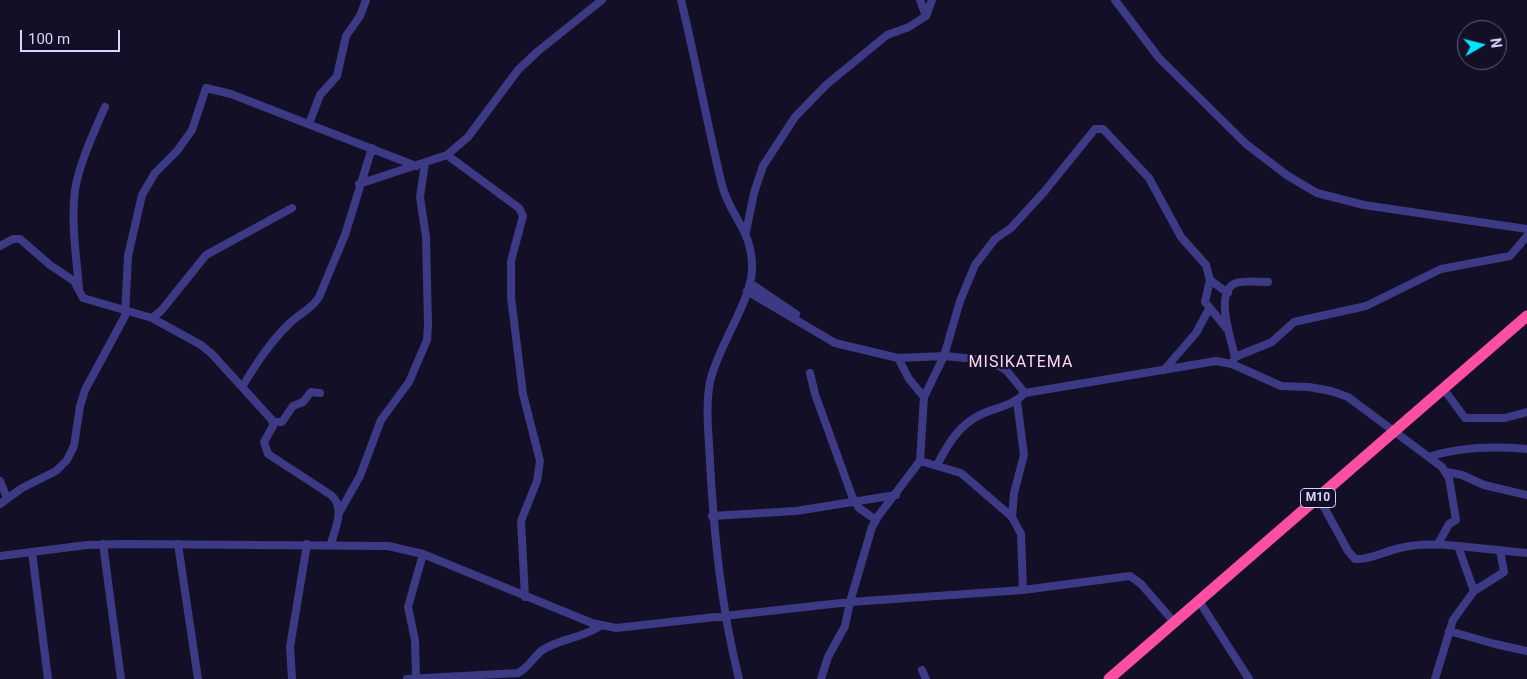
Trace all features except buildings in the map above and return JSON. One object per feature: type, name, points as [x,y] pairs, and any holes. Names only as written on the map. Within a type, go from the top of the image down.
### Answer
[{"type":"highway","name":"M10","points":[[1109,679],[1527,316]]},
{"type":"street","points":[[309,124],[320,95],[338,76],[346,36],[360,16],[366,0]]},
{"type":"street","points":[[359,184],[448,155],[468,137],[518,70],[537,52],[602,0]]},
{"type":"street","points":[[681,0],[723,187],[746,232],[752,261],[750,283],[720,353],[708,390],[712,516],[726,615],[739,679]]},
{"type":"street","points":[[920,0],[926,16]]},
{"type":"street","points":[[746,232],[754,193],[763,166],[795,116],[826,85],[887,35],[909,27],[926,16],[932,0]]},
{"type":"street","points":[[1115,0],[1160,58],[1246,144],[1288,176],[1316,193],[1364,205],[1527,229]]},
{"type":"street","points":[[0,504],[7,498],[56,471],[67,460],[74,446],[80,406],[85,390],[123,323],[126,312],[128,256],[142,195],[155,173],[177,151],[192,130],[203,91],[210,88],[223,91],[416,166]]},
{"type":"street","points":[[80,296],[74,220],[75,191],[79,174],[105,107]]},
{"type":"street","points":[[821,679],[828,657],[845,626],[868,538],[876,520],[920,461],[924,397],[944,356],[968,280],[983,253],[1044,192],[1087,137],[1098,128],[1103,129],[1149,178],[1181,237],[1206,265],[1210,280],[1204,299],[1209,309],[1227,329]]},
{"type":"street","points":[[242,387],[276,338],[291,322],[313,306],[319,297],[345,234],[359,184],[372,148]]},
{"type":"street","points":[[448,155],[515,205],[523,216],[512,261],[510,298],[523,394],[540,461],[537,481],[521,521],[525,597]]},
{"type":"street","points":[[331,544],[339,514],[360,476],[381,420],[410,382],[427,340],[426,237],[420,196],[425,163]]},
{"type":"street","points":[[152,318],[161,311],[206,255],[292,208]]},
{"type":"street","points":[[937,465],[950,440],[966,425],[976,417],[1017,402],[1025,393],[1216,361],[1233,361],[1272,342],[1294,322],[1366,306],[1441,269],[1510,256],[1527,236]]},
{"type":"street","points":[[0,246],[13,239],[20,239],[74,281],[80,296],[126,312],[152,318],[179,331],[208,350],[272,422],[273,426],[264,442],[268,454],[331,495],[338,504],[339,514]]},
{"type":"street","points":[[1210,280],[1228,293]]},
{"type":"street","points":[[1233,361],[1224,309],[1228,293],[1234,284],[1268,282]]},
{"type":"street","points":[[750,283],[795,313],[817,334],[835,343],[898,358],[944,356],[987,360],[1006,370],[1025,393]]},
{"type":"street","points":[[747,291],[806,325]]},
{"type":"street","points":[[1164,370],[1196,333],[1209,309]]},
{"type":"street","points":[[898,358],[909,378],[924,397]]},
{"type":"street","points":[[1233,361],[1281,386],[1310,387],[1343,395],[1447,472],[1462,475],[1484,485],[1527,495]]},
{"type":"street","points":[[810,373],[814,394],[856,503],[876,520]]},
{"type":"street","points":[[1443,388],[1465,418],[1505,418],[1527,412]]},
{"type":"street","points":[[272,422],[282,422],[293,406],[303,402],[311,392],[320,393]]},
{"type":"street","points":[[1012,517],[1014,492],[1024,455],[1017,402]]},
{"type":"street","points":[[1428,457],[1448,450],[1527,449]]},
{"type":"street","points":[[920,461],[961,473],[1012,517],[1021,534],[1023,590]]},
{"type":"street","points":[[1438,544],[1449,524],[1456,520],[1447,472]]},
{"type":"street","points":[[0,481],[7,498]]},
{"type":"street","points":[[712,516],[790,512],[856,503],[896,495]]},
{"type":"street","points":[[1319,498],[1348,551],[1355,559],[1376,556],[1401,548],[1438,544],[1527,553]]},
{"type":"street","points":[[0,556],[103,544],[331,544],[388,546],[423,554],[600,626],[629,628],[726,615],[850,602],[1023,590],[1130,576],[1141,584],[1174,622]]},
{"type":"street","points":[[103,544],[120,679]]},
{"type":"street","points":[[178,544],[198,679]]},
{"type":"street","points":[[292,679],[290,668],[291,640],[307,544]]},
{"type":"street","points":[[1458,546],[1474,590]]},
{"type":"street","points":[[1435,679],[1453,620],[1474,590],[1504,572],[1500,550]]},
{"type":"street","points":[[32,552],[48,679]]},
{"type":"street","points":[[416,678],[414,640],[408,607],[423,554]]},
{"type":"street","points":[[1199,601],[1249,679]]},
{"type":"street","points":[[407,679],[520,672],[545,648],[588,634],[600,626]]},
{"type":"street","points":[[1449,631],[1527,651]]},
{"type":"street","points":[[922,670],[926,679]]},
{"type":"district","name":"MISIKATEMA","points":[[1021,363]]}]
